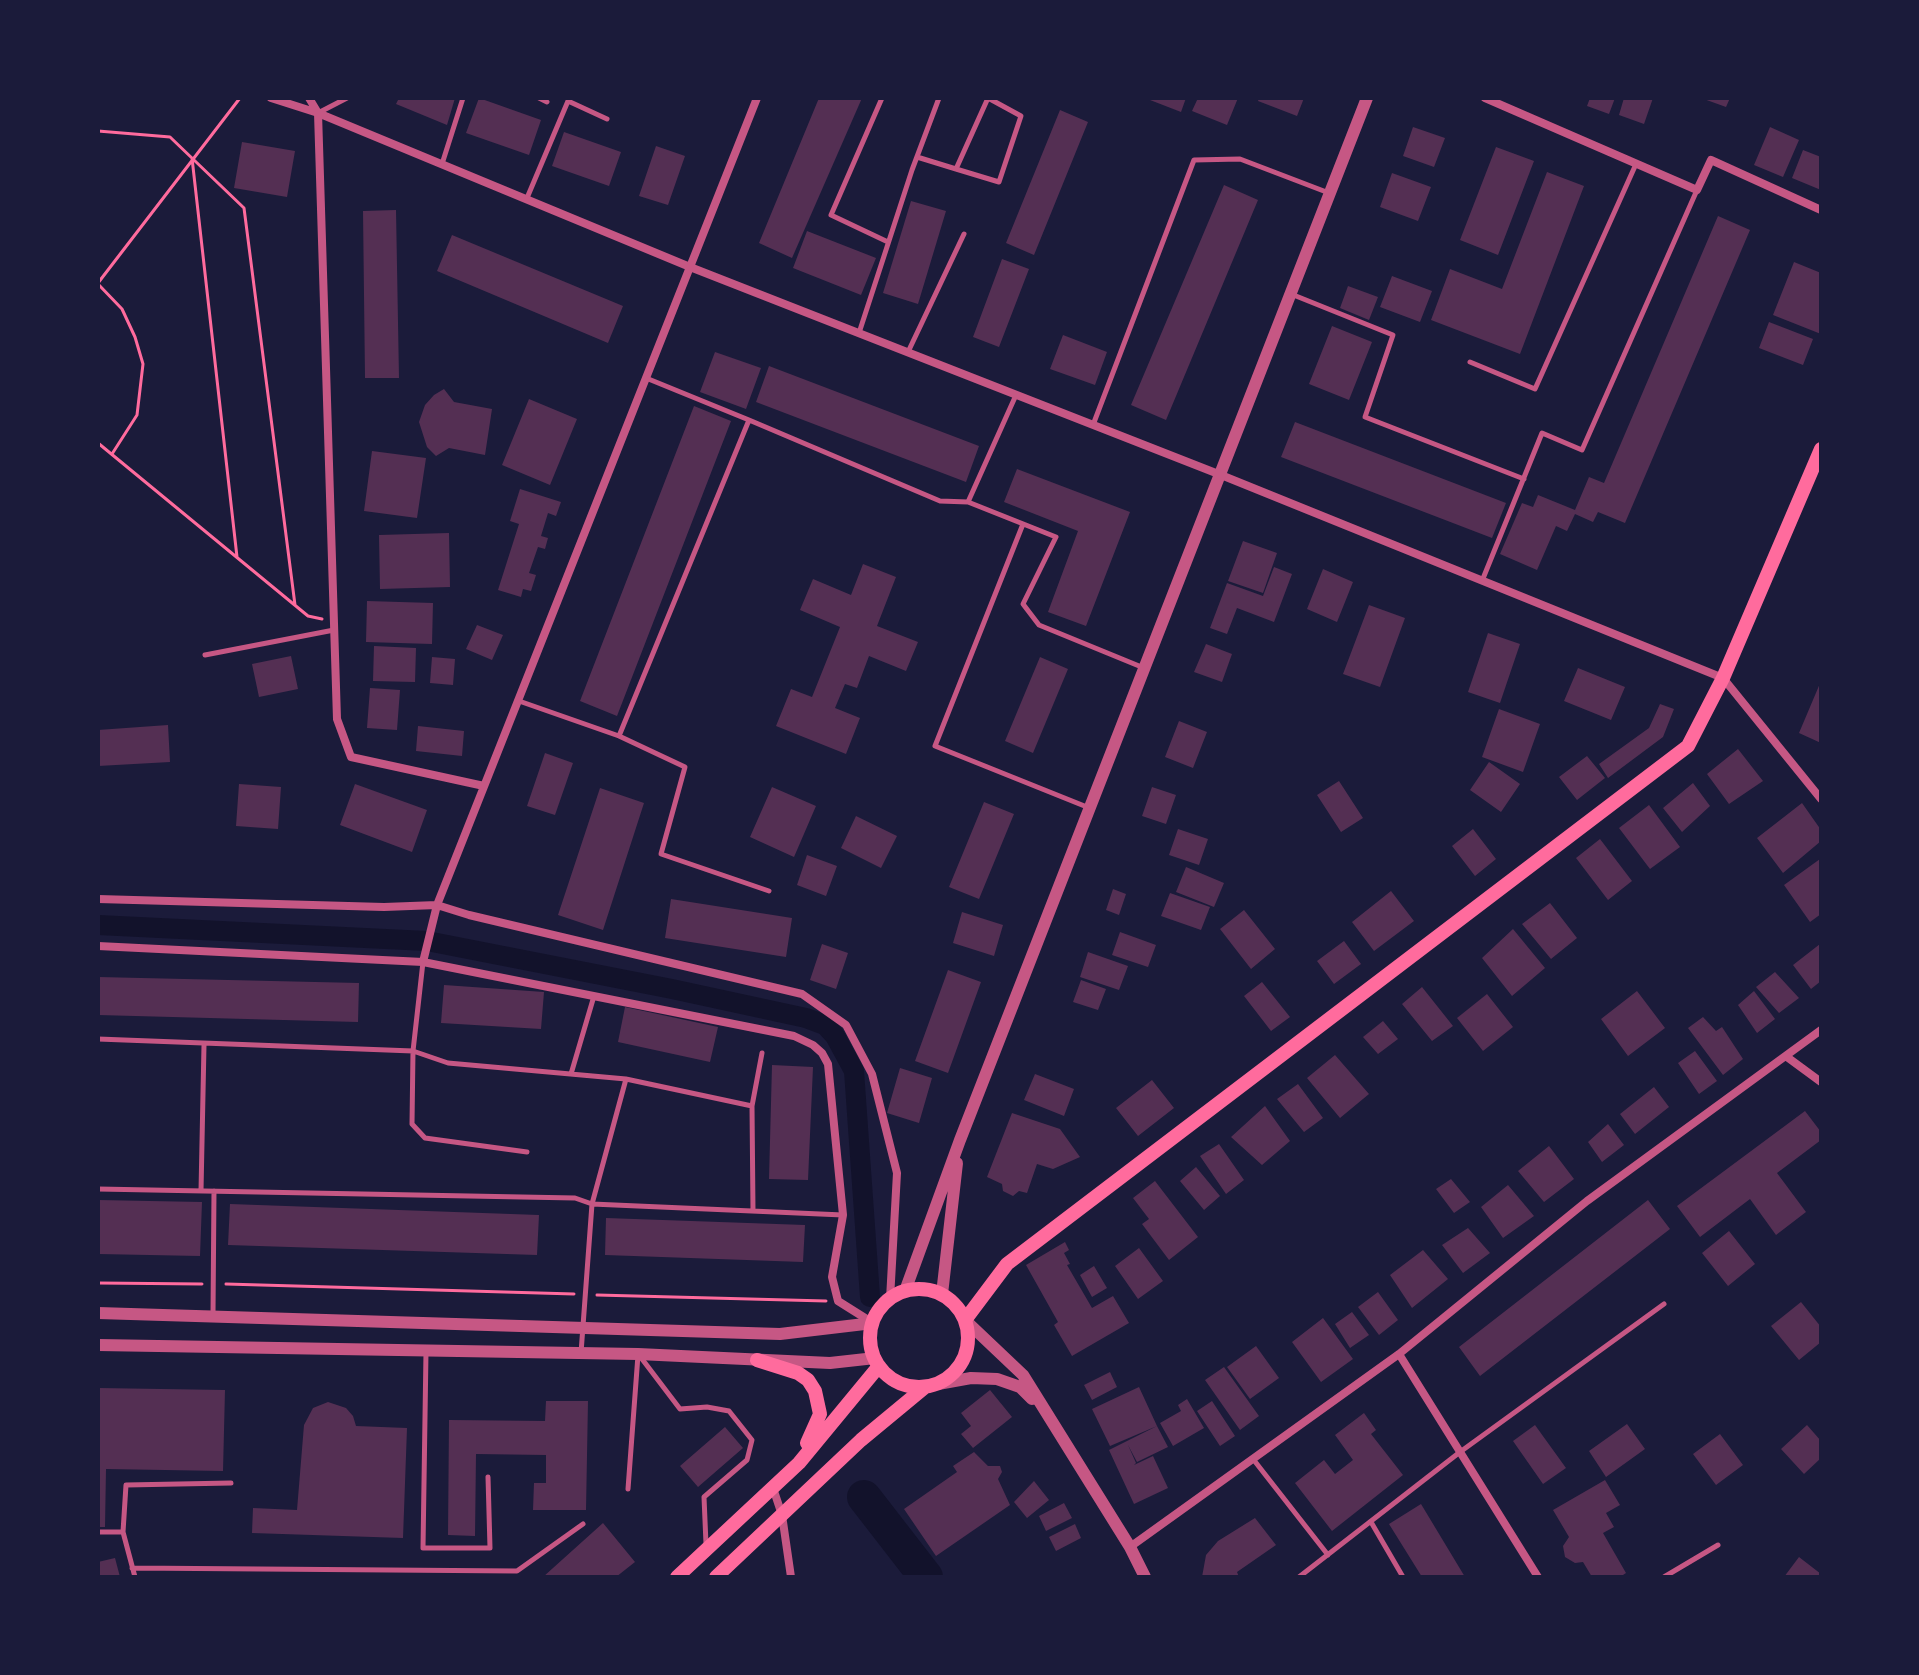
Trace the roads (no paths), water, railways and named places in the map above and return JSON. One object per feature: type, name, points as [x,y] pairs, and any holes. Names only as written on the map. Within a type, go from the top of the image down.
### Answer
[{"type":"main road","points":[[965,1320],[1007,1264],[1688,746],[1723,678],[1821,449]]},
{"type":"main road","points":[[716,1577],[861,1440],[932,1385],[951,1376],[961,1364],[967,1350],[968,1335],[965,1320],[951,1301],[942,1294],[917,1289],[905,1291],[890,1299],[880,1310],[873,1323],[871,1347],[877,1362],[899,1383],[932,1385]]},
{"type":"main road","points":[[757,1360],[798,1373],[808,1380],[815,1391],[820,1414],[799,1463]]},
{"type":"main road","points":[[677,1577],[799,1463],[877,1362]]},
{"type":"street","points":[[271,98],[318,113],[690,267],[1221,475],[1723,678],[1821,799]]},
{"type":"street","points":[[309,98],[318,113],[337,719],[351,757],[484,786]]},
{"type":"street","points":[[423,962],[437,905],[757,98]]},
{"type":"street","points":[[905,1291],[960,1140],[1367,98]]},
{"type":"street","points":[[1485,98],[1697,190],[1711,160],[1821,210]]},
{"type":"street","points":[[98,899],[384,907],[437,905],[802,994],[846,1025],[872,1074],[897,1173],[890,1299]]},
{"type":"street","points":[[98,946],[423,962],[794,1036],[813,1045],[828,1064],[843,1215],[832,1277],[838,1301],[873,1323]]},
{"type":"street","points":[[1130,1547],[1399,1354],[1587,1201],[1821,1030]]},
{"type":"street","points":[[1787,1057],[1821,1082]]},
{"type":"street","points":[[942,1294],[960,1140]]},
{"type":"street","points":[[98,1313],[780,1334],[873,1323]]},
{"type":"street","points":[[965,1320],[1023,1375],[1130,1547],[1145,1577]]},
{"type":"street","points":[[98,1345],[638,1354],[830,1363],[877,1362]]},
{"type":"street","points":[[1399,1354],[1538,1577]]},
{"type":"street","points":[[932,1385],[971,1378],[997,1379],[1020,1387],[1049,1414]]},
{"type":"street","points":[[773,1487],[782,1515],[791,1577]]},
{"type":"lane","points":[[318,113],[347,98]]},
{"type":"lane","points":[[442,164],[463,98]]},
{"type":"lane","points":[[539,98],[547,102]]},
{"type":"lane","points":[[882,98],[831,215],[888,242]]},
{"type":"lane","points":[[859,334],[939,98]]},
{"type":"lane","points":[[917,157],[956,169],[999,182],[1021,116],[988,98],[956,169]]},
{"type":"lane","points":[[526,199],[568,101],[607,119]]},
{"type":"lane","points":[[1093,425],[1194,160],[1240,159],[1330,193]]},
{"type":"lane","points":[[1470,362],[1535,389],[1636,164]]},
{"type":"lane","points":[[1482,581],[1542,433],[1582,450],[1697,190]]},
{"type":"lane","points":[[908,353],[964,234]]},
{"type":"lane","points":[[1291,294],[1393,335],[1365,417],[1524,479]]},
{"type":"lane","points":[[646,378],[940,501],[968,502],[1056,537],[1023,604],[1039,625],[1145,669]]},
{"type":"lane","points":[[968,502],[1016,395]]},
{"type":"lane","points":[[619,736],[749,420]]},
{"type":"lane","points":[[1023,524],[935,746],[1090,809]]},
{"type":"lane","points":[[205,655],[334,626]]},
{"type":"lane","points":[[518,701],[619,736],[685,767],[661,854],[769,891]]},
{"type":"lane","points":[[423,962],[413,1051],[412,1124],[425,1138],[527,1152]]},
{"type":"lane","points":[[571,1074],[594,996]]},
{"type":"lane","points":[[98,1039],[413,1051],[448,1063],[626,1079],[752,1106]]},
{"type":"lane","points":[[201,1191],[204,1045]]},
{"type":"lane","points":[[753,1211],[752,1106],[762,1053]]},
{"type":"lane","points":[[581,1353],[592,1204],[626,1079]]},
{"type":"lane","points":[[98,1189],[575,1198],[592,1204],[843,1215]]},
{"type":"lane","points":[[213,1317],[214,1191]]},
{"type":"lane","points":[[1299,1577],[1460,1452],[1664,1304]]},
{"type":"lane","points":[[426,1351],[423,1548],[490,1548],[488,1477]]},
{"type":"lane","points":[[628,1489],[638,1354]]},
{"type":"lane","points":[[638,1354],[680,1409],[707,1407],[729,1411],[752,1440],[747,1460],[704,1497],[707,1549]]},
{"type":"lane","points":[[1253,1459],[1328,1555]]},
{"type":"lane","points":[[135,1577],[123,1532],[126,1485],[231,1483]]},
{"type":"lane","points":[[1371,1522],[1403,1577]]},
{"type":"lane","points":[[132,1568],[517,1571],[583,1524]]},
{"type":"lane","points":[[98,1532],[123,1532]]},
{"type":"lane","points":[[1664,1577],[1718,1545]]},
{"type":"lane","points":[[328,1569],[328,1577]]},
{"type":"waterway","points":[[98,925],[427,941],[672,989],[806,1018],[825,1025],[835,1036],[854,1071],[870,1297]]},
{"type":"waterway","points":[[864,1497],[926,1577]]}]
